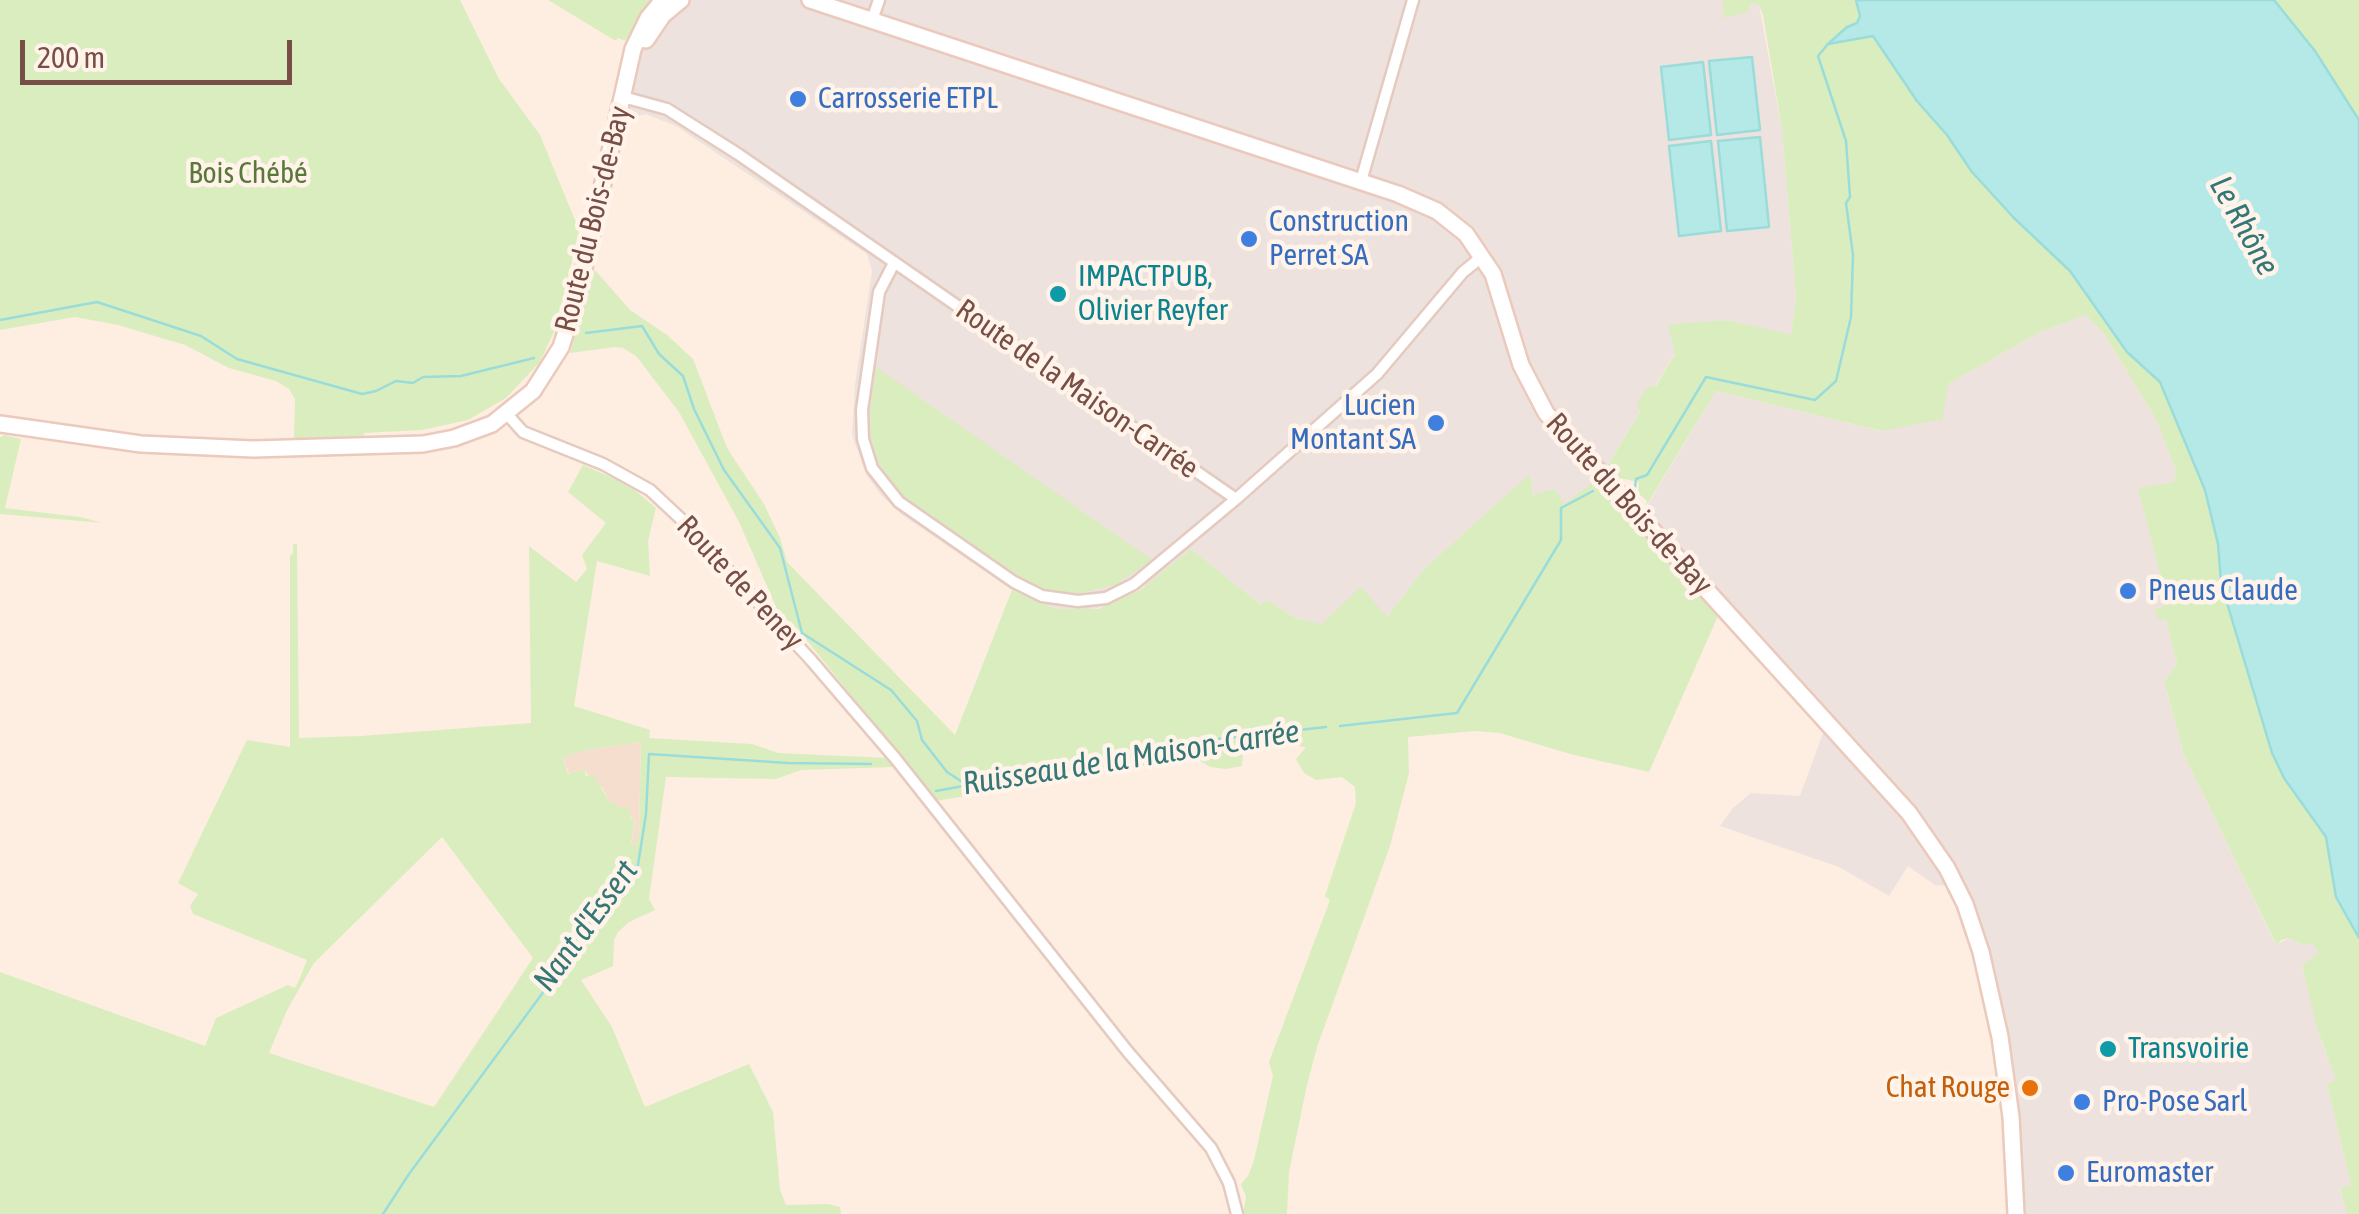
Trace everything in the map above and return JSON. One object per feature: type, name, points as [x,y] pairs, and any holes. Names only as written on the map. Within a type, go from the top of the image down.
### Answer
[{"type":"main road","name":"Route du Bois-de-Bay","points":[[507,414],[547,374],[566,336],[641,30],[663,0]]},
{"type":"main road","name":"Route du Bois-de-Bay","points":[[632,65],[659,20],[681,0]]},
{"type":"main road","name":"Route du Bois-de-Bay","points":[[810,0],[1361,182],[1437,211],[1466,234],[1484,256],[1498,286],[1528,384],[1546,414],[1909,813],[1948,868],[1978,939],[1995,1010],[2011,1118],[2016,1214]]},
{"type":"main road","points":[[0,424],[141,444],[308,448],[436,442],[473,432],[507,414]]},
{"type":"street","points":[[872,20],[879,0]]},
{"type":"street","points":[[1361,182],[1413,0]]},
{"type":"street","name":"Route de la Maison-Carrée","points":[[624,97],[658,106],[688,122],[1236,499]]},
{"type":"street","points":[[894,263],[879,292],[862,410],[866,450],[877,476],[899,502],[997,571],[1028,590],[1078,602],[1106,598],[1144,577],[1236,499],[1377,374],[1463,272],[1484,256]]},
{"type":"street","name":"Route de Peney","points":[[507,414],[523,432],[603,464],[650,490],[811,660],[895,758],[1128,1052],[1211,1148],[1229,1183],[1237,1214]]},
{"type":"shaded area","points":[[650,0],[1739,0],[1759,5],[1782,129],[1796,297],[1791,336],[1727,320],[1669,326],[1675,353],[1606,468],[1645,509],[1716,391],[1881,431],[1948,384],[2040,332],[2086,315],[2105,335],[2157,421],[2176,471],[2174,482],[2139,489],[2168,606],[2156,608],[2166,618],[2177,664],[2164,683],[2184,755],[2276,945],[2289,938],[2303,945],[2312,943],[2320,953],[2302,966],[2322,1043],[2337,1081],[2327,1084],[2351,1185],[2340,1189],[2347,1214],[2009,1214],[1996,1059],[1979,974],[1963,919],[1948,886],[1935,885],[1908,866],[1889,896],[1839,867],[1720,826],[1751,793],[1800,796],[1823,733],[1595,482],[1564,505],[1555,490],[1533,495],[1530,475],[1424,569],[1387,617],[1321,624],[1296,618],[1268,601],[1261,605],[1191,549],[1155,579],[1115,604],[1084,611],[1055,609],[1012,590],[901,514],[866,474],[852,435],[855,385],[872,271],[867,254],[676,126],[646,114],[628,124],[607,118],[627,37]]},
{"type":"shaded area","points":[[641,742],[639,834],[637,845],[631,845],[635,820],[609,801],[602,787],[583,769],[569,774],[563,758],[586,750]]},
{"type":"green space","name":"Bois Chébé","points":[[0,0],[460,0],[499,79],[540,135],[579,230],[558,323],[540,362],[506,398],[468,420],[422,430],[364,433],[363,437],[294,439],[295,399],[289,389],[276,381],[229,368],[185,345],[75,317],[0,330]]},
{"type":"green space","points":[[548,0],[650,0],[625,41],[616,41]]},
{"type":"green space","points":[[1723,0],[1856,0],[1860,16],[1857,23],[1828,44],[1873,36],[1917,101],[2029,234],[2070,271],[2127,352],[2138,364],[2163,369],[2183,437],[2205,490],[2227,604],[2315,776],[2345,913],[2359,938],[2359,1214],[2347,1214],[2340,1188],[2351,1185],[2327,1084],[2336,1080],[2317,1028],[2302,965],[2319,953],[2312,943],[2303,945],[2289,938],[2277,946],[2184,755],[2164,682],[2177,664],[2166,619],[2158,620],[2155,609],[2168,605],[2138,488],[2174,482],[2176,471],[2157,421],[2105,335],[2086,315],[2040,332],[1948,384],[1942,422],[1882,431],[1716,391],[1646,506],[1647,501],[1638,493],[1639,482],[1620,478],[1619,482],[1606,468],[1640,412],[1637,404],[1647,387],[1656,386],[1675,354],[1668,325],[1727,320],[1791,335],[1796,297],[1782,129],[1763,15],[1759,5],[1750,3],[1748,12],[1724,18]]},
{"type":"green space","points":[[2274,0],[2359,0],[2359,120],[2315,51]]},
{"type":"green space","points":[[595,270],[630,310],[693,359],[727,448],[764,504],[787,562],[955,735],[1012,590],[1055,609],[1098,609],[1140,590],[1191,549],[1261,605],[1267,600],[1296,618],[1322,624],[1361,587],[1387,617],[1424,569],[1530,474],[1533,495],[1555,489],[1564,504],[1594,482],[1718,616],[1649,772],[1500,733],[1475,731],[1408,737],[1409,773],[1390,846],[1317,1047],[1307,1085],[1289,1172],[1287,1214],[1243,1214],[1246,1197],[1241,1184],[1254,1160],[1273,1076],[1269,1062],[1330,900],[1325,896],[1356,803],[1355,787],[1342,777],[1316,780],[1304,773],[1296,759],[1306,747],[1299,746],[1296,738],[1254,737],[1243,750],[1242,766],[1210,767],[1194,757],[936,801],[777,609],[739,522],[679,412],[636,356],[615,347],[570,353]]},
{"type":"green space","points":[[876,367],[1152,560],[1115,585],[1076,594],[1036,585],[1002,566],[904,496],[887,477],[871,437]]},
{"type":"green space","points":[[4,435],[21,439],[5,508],[104,523],[0,514],[0,438]]},
{"type":"green space","points":[[583,465],[629,485],[656,508],[648,541],[650,576],[597,561],[574,706],[650,730],[649,738],[752,744],[778,753],[888,758],[893,767],[801,770],[776,779],[666,777],[649,899],[655,910],[618,932],[613,966],[581,980],[612,1027],[645,1107],[749,1064],[773,1112],[780,1190],[786,1205],[828,1204],[840,1207],[841,1214],[0,1214],[0,972],[205,1046],[216,1018],[288,985],[295,988],[300,978],[307,960],[193,914],[190,906],[198,894],[178,883],[247,740],[290,747],[293,544],[297,544],[299,738],[531,723],[529,546],[576,582],[587,569],[582,555],[606,523],[568,492]],"holes":[[[641,742],[639,834],[636,845],[631,844],[635,819],[630,818],[630,807],[622,808],[609,801],[593,774],[586,776],[584,769],[568,774],[563,758],[586,750]],[[442,837],[533,958],[434,1107],[269,1053],[287,1010],[314,963]]]},
{"type":"water","name":"Le Rhône","points":[[1856,0],[2274,0],[2315,51],[2359,120],[2359,938],[2336,897],[2326,837],[2284,778],[2272,753],[2221,583],[2218,544],[2205,490],[2160,382],[2127,352],[2070,271],[1972,172],[1873,36],[1828,44],[1857,23],[1860,16]]},
{"type":"water","points":[[1752,57],[1760,130],[1717,135],[1709,61]]},
{"type":"water","points":[[1703,62],[1711,135],[1669,140],[1661,67]]},
{"type":"water","points":[[1760,137],[1769,227],[1727,231],[1718,141]]},
{"type":"water","points":[[1711,141],[1721,231],[1679,236],[1669,146]]},
{"type":"waterway","name":"Ruisseau de la Maison-Carrée","points":[[1635,487],[1636,479],[1647,475],[1706,377],[1815,400],[1836,381],[1851,317],[1853,255],[1846,203],[1850,197],[1846,141],[1818,56],[1828,44]]},
{"type":"waterway","points":[[0,320],[97,302],[201,336],[237,359],[362,394],[396,381],[413,383],[423,377],[461,376],[534,358]]},
{"type":"waterway","points":[[586,333],[642,326],[659,354],[683,376],[694,409],[724,470],[780,548],[802,633],[891,690],[917,721],[922,740],[947,772],[967,785]]},
{"type":"waterway","name":"Ruisseau de la Maison-Carrée","points":[[1340,726],[1457,713],[1561,540],[1561,508],[1593,491]]},
{"type":"waterway","name":"Ruisseau de la Maison-Carrée","points":[[936,791],[1218,739],[1326,727]]},
{"type":"waterway","name":"Nant d'Essert","points":[[383,1214],[550,983],[584,927],[605,910],[623,879],[638,865],[649,754],[871,764]]},
{"type":"place","name":"Carrosserie ETPL","points":[[798,99]]},
{"type":"place","name":"Construction Perret SA","points":[[1249,239]]},
{"type":"place","name":"IMPACTPUB, Olivier Reyfer","points":[[1058,294]]},
{"type":"place","name":"Lucien Montant SA","points":[[1436,423]]},
{"type":"place","name":"Pneus Claude","points":[[2128,591]]},
{"type":"place","name":"Transvoirie","points":[[2108,1049]]},
{"type":"place","name":"Chat Rouge","points":[[2030,1088]]},
{"type":"place","name":"Pro-Pose Sarl","points":[[2082,1102]]},
{"type":"place","name":"Euromaster","points":[[2066,1173]]}]
